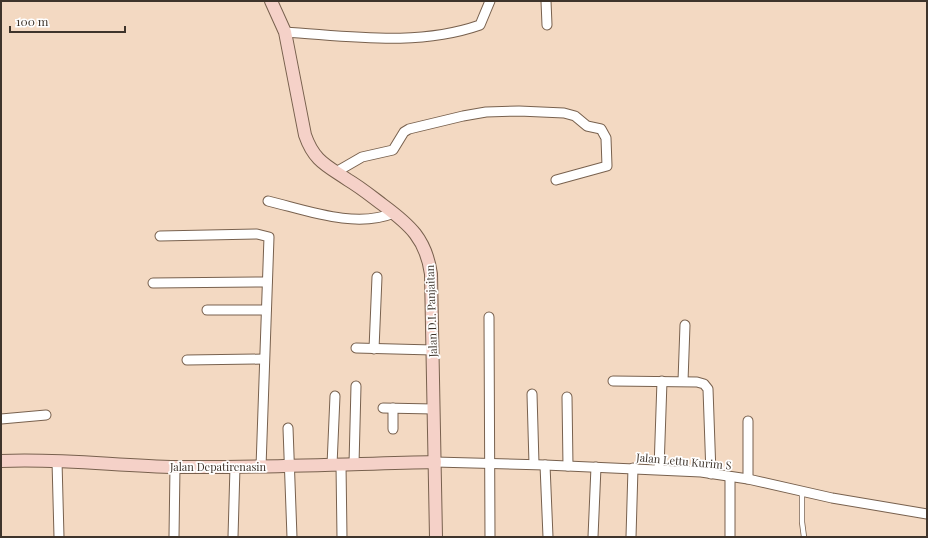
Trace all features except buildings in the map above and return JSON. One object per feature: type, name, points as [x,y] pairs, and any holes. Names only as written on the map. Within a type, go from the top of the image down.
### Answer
[{"type":"main road","name":"Jalan D.I. Panjaitan","points":[[271,1],[285,32],[305,135],[310,149],[322,162],[406,222],[416,233],[429,258],[431,274],[433,350],[436,537]]},
{"type":"main road","name":"Jalan Depatirenasin","points":[[1,461],[57,461],[174,467],[261,467],[435,462]]},
{"type":"street","points":[[285,32],[390,39],[450,34],[480,25],[490,1]]},
{"type":"street","points":[[546,1],[547,24]]},
{"type":"street","points":[[336,172],[362,157],[393,150],[404,132],[409,129],[463,116],[506,112],[564,113],[575,116],[588,126],[601,129],[606,138],[607,166],[556,180]]},
{"type":"street","points":[[268,201],[349,219],[385,216],[394,213]]},
{"type":"street","points":[[160,236],[264,235],[270,240],[267,282],[261,467]]},
{"type":"street","points":[[374,348],[377,277]]},
{"type":"street","points":[[153,283],[267,282]]},
{"type":"street","points":[[207,310],[266,310]]},
{"type":"street","points":[[489,317],[491,463],[490,537]]},
{"type":"street","points":[[683,381],[684,324]]},
{"type":"street","points":[[356,348],[433,350]]},
{"type":"street","points":[[187,360],[264,359]]},
{"type":"street","points":[[613,381],[683,381],[704,384],[708,389],[711,474]]},
{"type":"street","points":[[659,469],[662,381]]},
{"type":"street","points":[[354,464],[356,386]]},
{"type":"street","points":[[532,394],[534,464]]},
{"type":"street","points":[[335,396],[337,465],[342,537]]},
{"type":"street","points":[[567,397],[568,466]]},
{"type":"street","points":[[383,408],[434,409]]},
{"type":"street","points":[[393,408],[393,429]]},
{"type":"street","points":[[1,419],[46,415]]},
{"type":"street","points":[[748,421],[748,479]]},
{"type":"street","points":[[288,428],[292,537]]},
{"type":"street","points":[[57,461],[59,537]]},
{"type":"street","name":"Jalan Lettu Kurim S","points":[[435,462],[659,469],[711,474],[748,479],[802,492],[927,514]]},
{"type":"street","points":[[545,465],[548,537]]},
{"type":"street","points":[[174,467],[174,537]]},
{"type":"street","points":[[233,537],[235,467]]},
{"type":"street","points":[[593,537],[596,467]]},
{"type":"street","points":[[631,537],[633,468]]},
{"type":"street","points":[[730,477],[730,537]]},
{"type":"lane","points":[[802,492],[802,522],[804,537]]}]
